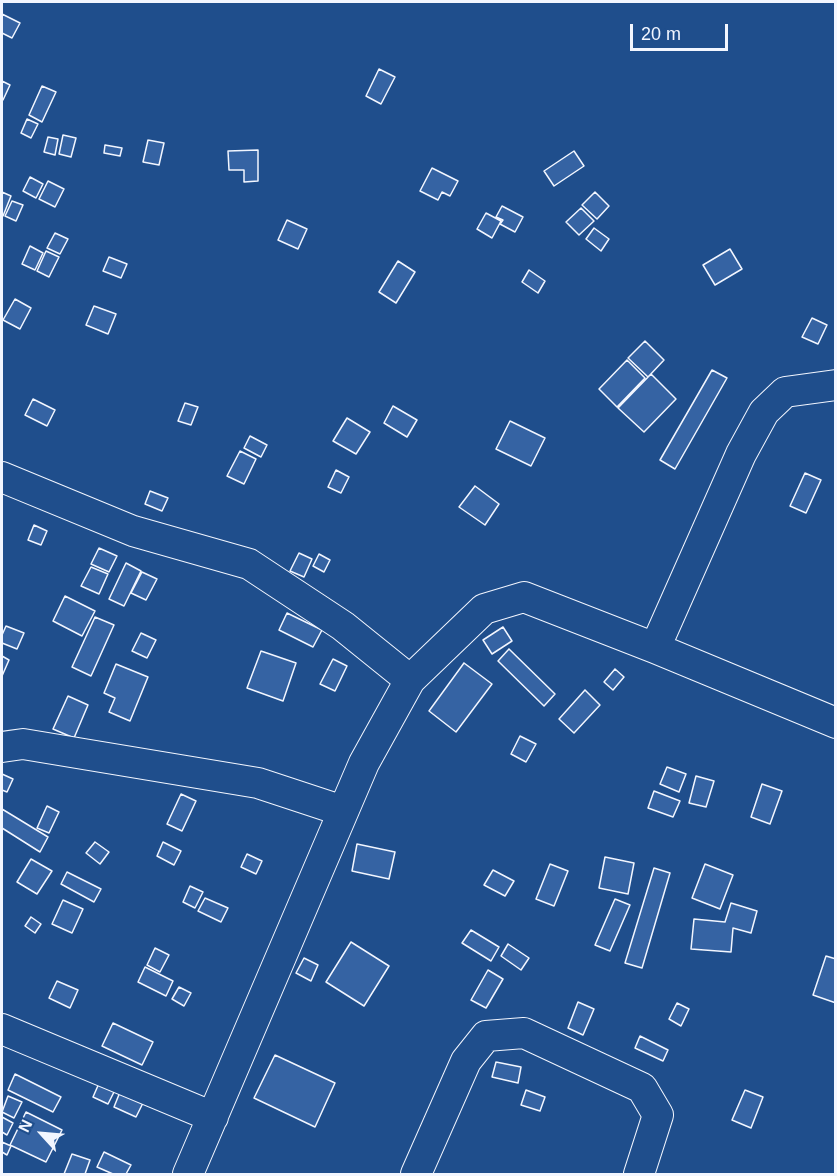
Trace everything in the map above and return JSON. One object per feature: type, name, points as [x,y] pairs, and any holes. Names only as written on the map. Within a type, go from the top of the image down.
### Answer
[{"type":"street","points":[[655,648],[741,454],[764,412],[784,392],[836,384]]},
{"type":"street","points":[[2,477],[134,531],[249,564],[343,626],[410,680]]},
{"type":"street","points":[[188,1174],[364,763],[410,680],[484,609],[524,597],[836,723]]},
{"type":"street","points":[[2,747],[23,744],[258,783],[343,812]]},
{"type":"street","points":[[2,1029],[213,1118]]},
{"type":"street","points":[[416,1174],[466,1061],[486,1036],[524,1033],[642,1088],[658,1116],[639,1174]]},
{"type":"building","points":[[2,14],[20,23],[12,38],[2,33]]},
{"type":"building","points":[[379,69],[395,77],[381,104],[366,96]]},
{"type":"building","points":[[2,81],[10,85],[3,100],[2,99]]},
{"type":"building","points":[[42,86],[56,92],[42,122],[29,115]]},
{"type":"building","points":[[27,119],[38,124],[31,138],[21,133]]},
{"type":"building","points":[[63,135],[76,138],[71,157],[59,154]]},
{"type":"building","points":[[48,137],[58,139],[55,155],[44,152]]},
{"type":"building","points":[[148,140],[164,143],[159,165],[143,162]]},
{"type":"building","points":[[105,145],[122,148],[120,156],[104,153]]},
{"type":"building","points":[[258,150],[258,181],[244,182],[244,170],[229,170],[228,151]]},
{"type":"building","points":[[574,151],[584,166],[554,186],[544,171]]},
{"type":"building","points":[[432,168],[458,181],[450,196],[442,192],[438,200],[420,191]]},
{"type":"building","points":[[30,177],[43,184],[36,198],[23,191]]},
{"type":"building","points":[[48,181],[64,189],[55,207],[39,199]]},
{"type":"building","points":[[2,192],[11,196],[3,216],[2,215]]},
{"type":"building","points":[[595,192],[609,206],[597,219],[582,205]]},
{"type":"building","points":[[12,201],[23,205],[16,221],[5,216]]},
{"type":"building","points":[[502,206],[523,217],[515,232],[500,224],[503,220],[496,217]]},
{"type":"building","points":[[581,208],[594,221],[579,235],[566,222]]},
{"type":"building","points":[[486,213],[501,221],[492,238],[477,229]]},
{"type":"building","points":[[287,220],[307,229],[298,249],[278,240]]},
{"type":"building","points":[[594,228],[609,239],[601,251],[586,239]]},
{"type":"building","points":[[55,233],[68,239],[60,254],[47,248]]},
{"type":"building","points":[[30,246],[43,253],[35,270],[22,264]]},
{"type":"building","points":[[730,249],[742,269],[715,285],[703,265]]},
{"type":"building","points":[[46,251],[59,257],[49,277],[37,271]]},
{"type":"building","points":[[109,257],[127,264],[121,278],[103,271]]},
{"type":"building","points":[[398,261],[415,272],[396,303],[379,292]]},
{"type":"building","points":[[529,270],[545,281],[538,293],[522,282]]},
{"type":"building","points":[[15,299],[31,308],[20,329],[3,320]]},
{"type":"building","points":[[94,306],[116,314],[108,334],[86,325]]},
{"type":"building","points":[[812,318],[827,325],[818,344],[802,337]]},
{"type":"building","points":[[645,341],[664,360],[648,377],[628,358]]},
{"type":"building","points":[[627,360],[645,378],[617,407],[599,389]]},
{"type":"building","points":[[712,370],[727,378],[675,469],[660,460]]},
{"type":"building","points":[[651,374],[676,399],[644,432],[618,408]]},
{"type":"building","points":[[33,399],[55,410],[47,426],[25,415]]},
{"type":"building","points":[[185,403],[198,407],[191,425],[178,421]]},
{"type":"building","points":[[393,406],[417,420],[407,437],[384,423]]},
{"type":"building","points":[[347,418],[370,432],[356,454],[333,441]]},
{"type":"building","points":[[510,421],[545,438],[531,466],[496,449]]},
{"type":"building","points":[[250,436],[267,445],[261,457],[244,448]]},
{"type":"building","points":[[240,451],[256,459],[244,484],[227,476]]},
{"type":"building","points":[[336,470],[349,477],[341,493],[328,487]]},
{"type":"building","points":[[805,473],[821,480],[806,513],[790,506]]},
{"type":"building","points":[[475,486],[499,504],[485,525],[459,507]]},
{"type":"building","points":[[150,491],[168,498],[162,511],[145,504]]},
{"type":"building","points":[[34,525],[47,531],[41,545],[28,540]]},
{"type":"building","points":[[99,548],[117,556],[109,572],[91,564]]},
{"type":"building","points":[[299,553],[312,559],[304,577],[290,571]]},
{"type":"building","points":[[319,554],[330,560],[324,572],[313,566]]},
{"type":"building","points":[[126,563],[141,571],[124,606],[109,599]]},
{"type":"building","points":[[91,567],[108,574],[99,594],[81,586]]},
{"type":"building","points":[[142,572],[157,579],[146,600],[131,593]]},
{"type":"building","points":[[65,596],[95,611],[82,636],[53,621]]},
{"type":"building","points":[[287,613],[322,630],[313,647],[279,630]]},
{"type":"building","points":[[95,617],[114,625],[91,676],[72,667]]},
{"type":"building","points":[[6,626],[24,633],[17,649],[2,643],[2,635]]},
{"type":"building","points":[[503,627],[512,641],[492,654],[483,640]]},
{"type":"building","points":[[141,633],[156,640],[147,658],[132,651]]},
{"type":"building","points":[[509,649],[555,694],[544,706],[498,661]]},
{"type":"building","points":[[261,651],[296,663],[283,701],[247,688]]},
{"type":"building","points":[[2,656],[9,660],[2,676]]},
{"type":"building","points":[[333,659],[347,666],[335,691],[320,684]]},
{"type":"building","points":[[464,663],[492,684],[456,732],[429,711]]},
{"type":"building","points":[[116,664],[148,677],[130,721],[109,712],[115,698],[104,693]]},
{"type":"building","points":[[615,669],[624,677],[613,690],[604,682]]},
{"type":"building","points":[[585,690],[600,705],[574,733],[559,719]]},
{"type":"building","points":[[68,696],[88,705],[74,738],[53,729]]},
{"type":"building","points":[[520,736],[536,744],[526,762],[511,754]]},
{"type":"building","points":[[667,767],[686,774],[679,792],[660,784]]},
{"type":"building","points":[[2,774],[13,779],[7,792],[2,790]]},
{"type":"building","points":[[696,776],[714,781],[706,807],[689,803]]},
{"type":"building","points":[[762,784],[782,791],[770,824],[751,817]]},
{"type":"building","points":[[654,791],[680,801],[673,817],[648,808]]},
{"type":"building","points":[[181,794],[196,801],[182,831],[167,824]]},
{"type":"building","points":[[47,806],[59,812],[49,833],[37,828]]},
{"type":"building","points":[[2,809],[48,837],[40,852],[2,828]]},
{"type":"building","points":[[95,842],[109,852],[100,864],[86,853]]},
{"type":"building","points":[[163,842],[181,851],[174,865],[157,856]]},
{"type":"building","points":[[357,844],[395,852],[389,879],[352,871]]},
{"type":"building","points":[[247,854],[262,861],[256,874],[241,867]]},
{"type":"building","points":[[605,857],[634,863],[628,894],[599,888]]},
{"type":"building","points":[[31,859],[52,871],[37,894],[17,882]]},
{"type":"building","points":[[550,864],[568,871],[554,906],[536,899]]},
{"type":"building","points":[[705,864],[733,875],[720,909],[692,898]]},
{"type":"building","points":[[654,868],[670,873],[642,968],[625,963]]},
{"type":"building","points":[[493,870],[514,881],[505,896],[484,885]]},
{"type":"building","points":[[67,872],[101,889],[94,902],[61,884]]},
{"type":"building","points":[[190,886],[203,892],[195,908],[183,902]]},
{"type":"building","points":[[205,898],[228,908],[221,922],[198,911]]},
{"type":"building","points":[[615,899],[630,905],[610,951],[595,945]]},
{"type":"building","points":[[63,900],[83,909],[72,933],[52,924]]},
{"type":"building","points":[[731,903],[757,911],[751,933],[733,928],[731,952],[691,949],[694,919],[725,922]]},
{"type":"building","points":[[31,917],[41,924],[35,933],[25,926]]},
{"type":"building","points":[[471,930],[499,947],[491,961],[462,943]]},
{"type":"building","points":[[351,942],[389,966],[364,1006],[326,982]]},
{"type":"building","points":[[508,944],[529,958],[521,970],[501,956]]},
{"type":"building","points":[[155,948],[169,955],[160,972],[147,965]]},
{"type":"building","points":[[826,956],[836,959],[836,1003],[813,995]]},
{"type":"building","points":[[304,958],[318,965],[311,981],[296,973]]},
{"type":"building","points":[[145,967],[173,981],[166,996],[138,982]]},
{"type":"building","points":[[488,970],[503,979],[486,1008],[471,1000]]},
{"type":"building","points":[[57,981],[78,990],[70,1008],[49,998]]},
{"type":"building","points":[[179,987],[191,993],[184,1006],[172,999]]},
{"type":"building","points":[[578,1002],[594,1009],[583,1035],[568,1028]]},
{"type":"building","points":[[677,1003],[689,1009],[681,1026],[669,1019]]},
{"type":"building","points":[[113,1023],[153,1042],[142,1065],[102,1046]]},
{"type":"building","points":[[640,1036],[668,1050],[663,1061],[635,1048]]},
{"type":"building","points":[[275,1055],[335,1083],[315,1127],[254,1098]]},
{"type":"building","points":[[496,1062],[521,1067],[518,1083],[492,1077]]},
{"type":"building","points":[[15,1074],[61,1097],[53,1112],[8,1090]]},
{"type":"building","points":[[100,1081],[116,1088],[108,1104],[93,1097]]},
{"type":"building","points":[[526,1090],[545,1097],[540,1111],[521,1105]]},
{"type":"building","points":[[745,1090],[763,1097],[751,1128],[732,1120]]},
{"type":"building","points":[[120,1092],[143,1103],[136,1117],[114,1107]]},
{"type":"building","points":[[8,1096],[22,1102],[14,1118],[2,1112]]},
{"type":"building","points":[[26,1112],[62,1130],[46,1162],[10,1145]]},
{"type":"building","points":[[2,1117],[13,1123],[7,1135],[2,1132]]},
{"type":"building","points":[[2,1142],[11,1146],[7,1155],[2,1152]]},
{"type":"building","points":[[104,1152],[131,1165],[126,1174],[113,1174],[97,1167]]},
{"type":"building","points":[[72,1154],[90,1160],[85,1174],[64,1174]]}]
